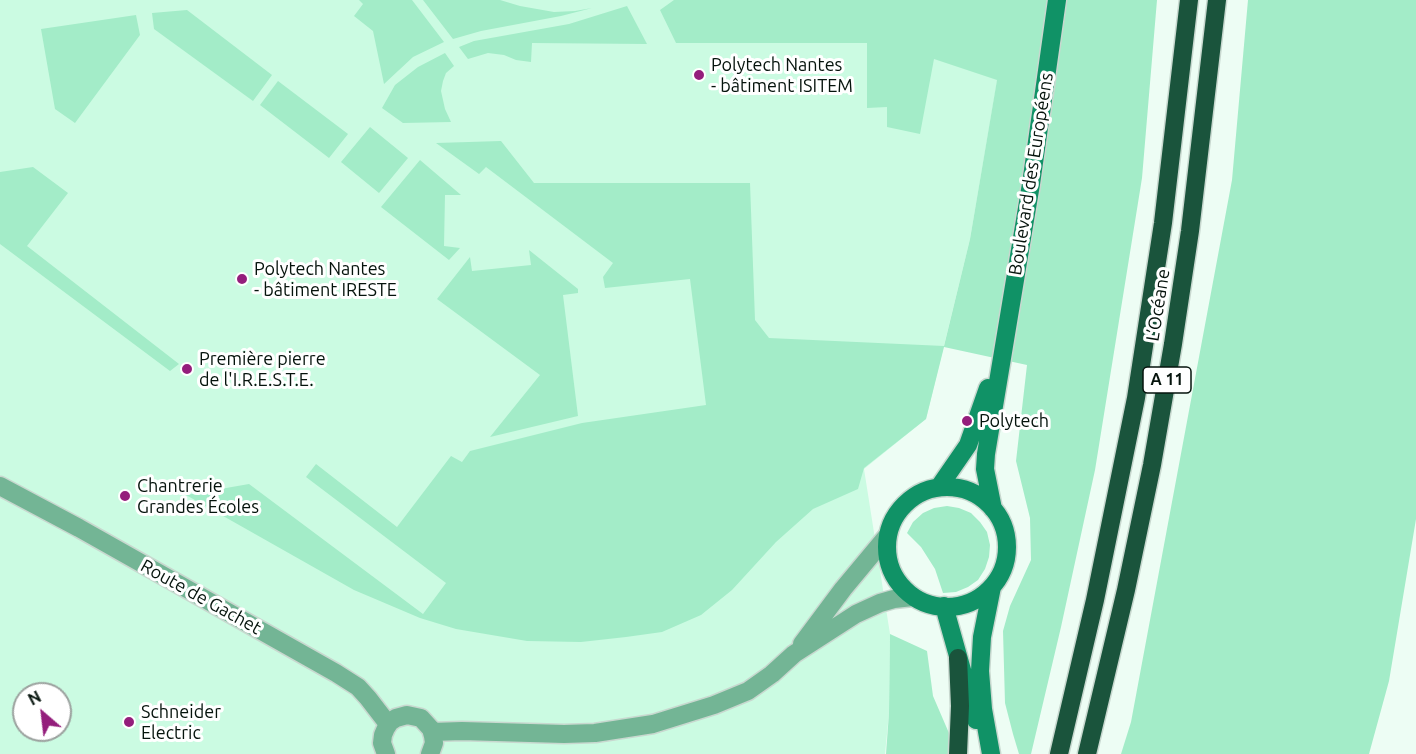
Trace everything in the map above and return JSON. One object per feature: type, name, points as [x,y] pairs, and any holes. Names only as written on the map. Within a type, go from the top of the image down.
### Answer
[{"type":"highway","name":"L’Océane","points":[[1059,754],[1095,600],[1136,398],[1162,223],[1189,0]]},
{"type":"highway","name":"L’Océane","points":[[1087,754],[1126,590],[1152,465],[1190,231],[1217,0]]},
{"type":"highway","points":[[958,658],[960,706],[958,754]]},
{"type":"street","name":"Boulevard des Européens","points":[[993,509],[985,469],[986,454],[1031,184],[1058,0]]},
{"type":"street","name":"Boulevard des Européens","points":[[939,487],[968,445],[1003,347]]},
{"type":"street","name":"Route de Gachet","points":[[0,486],[336,673],[358,687],[388,724]]},
{"type":"street","points":[[939,487],[951,487],[974,493],[993,509],[1004,528],[1007,548],[1003,568],[992,586],[975,600],[955,606],[944,606],[913,597],[900,584],[891,569],[887,552],[888,535],[895,517],[907,502],[924,492],[939,487]]},
{"type":"street","points":[[794,654],[843,589],[888,535]]},
{"type":"street","points":[[991,754],[983,709],[980,671],[982,637],[992,586]]},
{"type":"street","points":[[432,732],[595,733],[653,724],[714,705],[748,691],[794,654],[856,615],[887,601],[913,597]]},
{"type":"street","points":[[944,606],[987,754]]},
{"type":"street","points":[[386,754],[382,738],[388,724],[400,716],[411,715],[424,720],[432,732],[434,743],[430,754]]},
{"type":"shaded area","points":[[0,0],[1011,0],[970,239],[926,419],[864,469],[890,634],[889,713],[885,754],[0,754]]},
{"type":"shaded area","points":[[359,0],[412,0],[444,42],[413,57],[384,84],[373,31],[354,16],[363,4]]},
{"type":"shaded area","points":[[423,0],[500,0],[554,12],[592,8],[453,39]]},
{"type":"shaded area","points":[[674,0],[1157,0],[1142,178],[1095,470],[1031,754],[1019,754],[1005,703],[1003,631],[1010,606],[1031,560],[1030,518],[1016,461],[1027,365],[944,347],[926,419],[864,468],[858,489],[813,509],[776,542],[732,590],[701,615],[662,632],[581,642],[527,641],[456,629],[420,618],[354,590],[186,495],[249,484],[423,614],[446,583],[306,477],[316,464],[397,527],[451,456],[462,462],[470,451],[582,423],[706,405],[690,279],[605,288],[603,277],[613,263],[486,167],[479,174],[436,143],[501,141],[534,183],[750,183],[755,320],[769,338],[944,346],[970,239],[997,80],[934,59],[920,134],[887,127],[887,107],[867,108],[867,43],[676,43],[660,10]]},
{"type":"shaded area","points":[[1248,0],[1416,0],[1416,519],[1389,681],[1369,754],[1121,754],[1131,722],[1232,180]]},
{"type":"shaded area","points":[[627,6],[647,44],[532,43],[531,62],[488,53],[468,59],[459,47],[474,41],[569,24]]},
{"type":"shaded area","points":[[187,10],[272,75],[253,101],[154,29],[152,13]]},
{"type":"shaded area","points":[[136,15],[140,35],[75,123],[55,109],[41,29]]},
{"type":"shaded area","points":[[445,53],[454,66],[446,73],[441,91],[451,122],[403,123],[382,108],[395,85],[418,67]]},
{"type":"shaded area","points":[[278,81],[348,134],[329,158],[260,105]]},
{"type":"shaded area","points":[[370,127],[408,158],[379,193],[341,162]]},
{"type":"shaded area","points":[[420,160],[461,195],[445,195],[444,246],[460,248],[449,260],[381,207]]},
{"type":"shaded area","points":[[33,167],[68,193],[27,246],[179,364],[170,371],[0,244],[0,172]]},
{"type":"shaded area","points":[[529,250],[578,289],[578,293],[563,295],[578,416],[490,437],[540,375],[437,299],[470,257],[472,271],[531,265]]},
{"type":"shaded area","points":[[947,506],[971,513],[987,532],[990,545],[985,569],[978,580],[956,592],[943,593],[935,569],[921,547],[907,533],[913,522],[923,513]]},
{"type":"shaded area","points":[[890,634],[927,651],[933,696],[958,754],[886,754]]},
{"type":"place","name":"Polytech Nantes - bâtiment ISITEM","points":[[699,75]]},
{"type":"place","name":"Polytech Nantes - bâtiment IRESTE","points":[[242,279]]},
{"type":"place","name":"Première pierre de l'I.R.E.S.T.E.","points":[[187,369]]},
{"type":"place","name":"Polytech","points":[[967,421]]},
{"type":"place","name":"Chantrerie Grandes Écoles","points":[[125,496]]},
{"type":"place","name":"Schneider Electric","points":[[129,722]]}]
